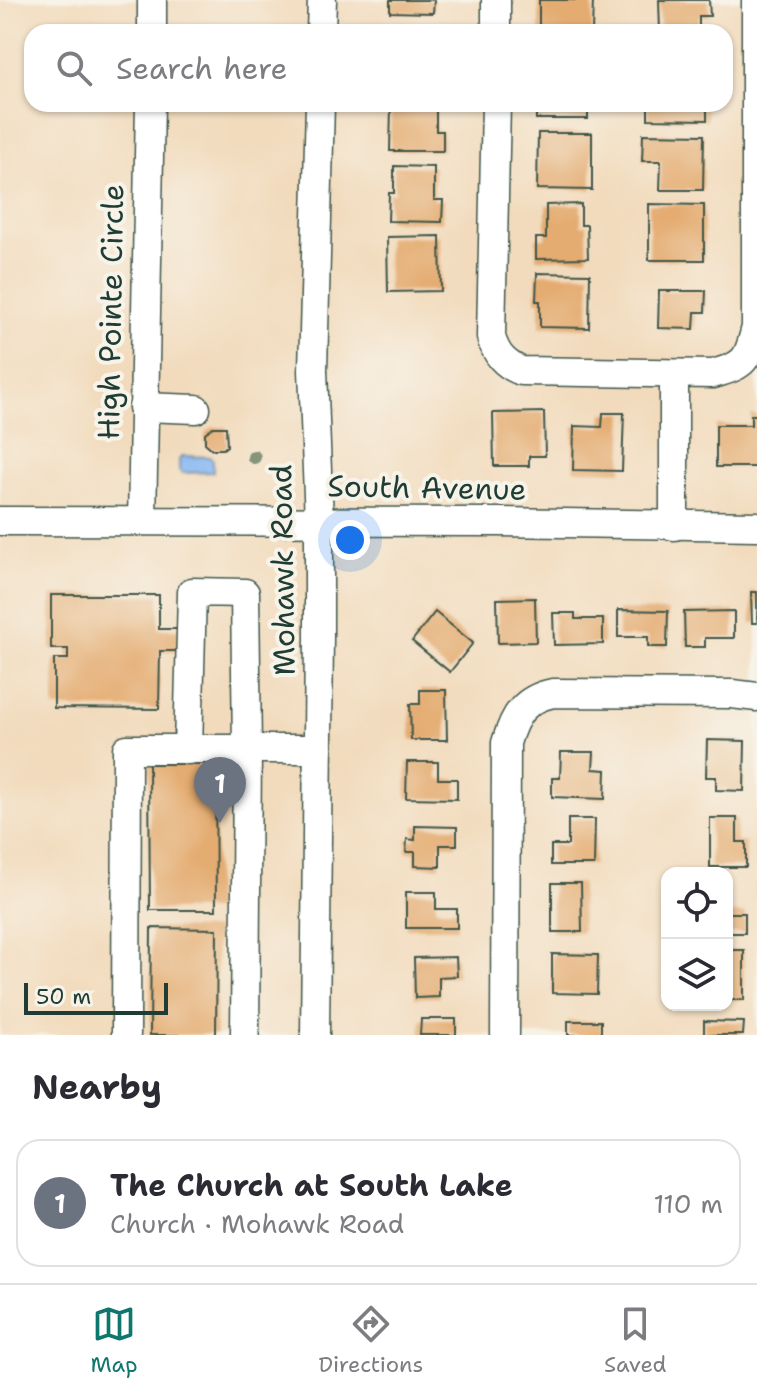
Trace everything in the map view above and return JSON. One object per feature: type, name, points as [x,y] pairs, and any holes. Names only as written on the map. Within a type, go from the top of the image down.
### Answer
[{"type":"street","points":[[152,0],[152,24]]},
{"type":"street","points":[[321,24],[322,0]]},
{"type":"street","points":[[496,0],[496,24]]},
{"type":"street","points":[[496,112],[491,337],[500,358],[521,371],[713,374],[738,367],[745,361],[756,327],[756,0]]},
{"type":"street","name":"High Pointe Circle","points":[[142,521],[150,112]]},
{"type":"street","name":"Mohawk Road","points":[[315,1035],[319,521],[313,370],[320,112]]},
{"type":"street","points":[[674,374],[674,526]]},
{"type":"street","points":[[143,407],[196,409]]},
{"type":"street","name":"South Avenue","points":[[0,521],[757,526]]},
{"type":"street","points":[[188,750],[192,592],[245,593],[245,1035]]},
{"type":"street","points":[[505,1035],[506,743],[520,708],[553,693],[732,694],[757,697]]},
{"type":"street","points":[[126,1035],[127,749],[318,749]]},
{"type":"water","points":[[182,456],[210,457],[213,472],[182,473],[179,460]]},
{"type":"building","points":[[390,0],[434,0],[433,13],[390,12]]},
{"type":"building","points":[[539,0],[593,0],[592,24],[539,24]]},
{"type":"building","points":[[659,0],[709,0],[710,16],[699,16],[699,24],[660,24]]},
{"type":"building","points":[[391,112],[436,112],[436,131],[443,131],[443,151],[390,151]]},
{"type":"building","points":[[536,112],[588,112],[588,119],[536,119]]},
{"type":"building","points":[[648,112],[707,112],[707,120],[648,119]]},
{"type":"building","points":[[538,133],[592,133],[592,190],[537,189]]},
{"type":"building","points":[[643,134],[704,135],[703,190],[660,190],[661,161],[642,161]]},
{"type":"building","points":[[394,166],[434,167],[434,200],[443,200],[442,222],[388,221],[389,193],[394,193]]},
{"type":"building","points":[[581,204],[581,225],[587,225],[588,258],[536,259],[536,238],[546,238],[546,205]]},
{"type":"building","points":[[649,204],[704,205],[704,260],[649,260]]},
{"type":"building","points":[[440,236],[441,291],[388,292],[387,237]]},
{"type":"building","points":[[537,273],[590,274],[589,328],[540,327],[540,301],[536,301]]},
{"type":"building","points":[[659,291],[706,291],[705,312],[695,312],[694,329],[658,328]]},
{"type":"building","points":[[544,412],[545,456],[529,456],[529,466],[494,466],[493,413]]},
{"type":"building","points":[[603,413],[624,413],[622,471],[573,470],[574,426],[602,427]]},
{"type":"building","points":[[751,415],[757,415],[757,467],[716,467],[716,425],[751,425]]},
{"type":"building","points":[[213,427],[226,427],[227,446],[223,449],[212,449],[205,443],[205,433]]},
{"type":"building","points":[[751,592],[757,592],[757,623],[752,623]]},
{"type":"building","points":[[51,595],[159,595],[159,629],[180,629],[180,651],[160,651],[159,709],[54,708],[54,659],[68,659],[68,649],[51,649]]},
{"type":"building","points":[[535,598],[536,642],[498,643],[497,599]]},
{"type":"building","points":[[618,610],[668,611],[667,647],[648,647],[648,637],[618,637]]},
{"type":"building","points":[[734,611],[734,638],[705,638],[705,647],[685,647],[684,612]]},
{"type":"building","points":[[435,612],[473,643],[450,672],[412,641]]},
{"type":"building","points":[[553,613],[575,613],[575,619],[603,619],[603,644],[554,645]]},
{"type":"building","points":[[420,690],[446,690],[447,740],[411,740],[410,704],[420,704]]},
{"type":"building","points":[[707,740],[745,741],[744,791],[716,790],[716,777],[706,777]]},
{"type":"building","points":[[561,752],[594,752],[593,769],[606,770],[605,799],[552,797],[552,778],[560,778]]},
{"type":"building","points":[[407,762],[438,762],[438,779],[457,779],[457,799],[406,798]]},
{"type":"building","points":[[149,764],[215,764],[216,910],[150,910]]},
{"type":"building","points":[[710,818],[737,818],[737,842],[746,842],[746,867],[710,867]]},
{"type":"building","points":[[568,819],[595,819],[594,865],[551,865],[551,845],[568,845]]},
{"type":"building","points":[[415,826],[457,827],[457,845],[440,845],[440,867],[415,866],[415,852],[406,852],[407,839],[415,840]]},
{"type":"building","points":[[552,883],[581,883],[582,932],[552,932]]},
{"type":"building","points":[[406,892],[436,892],[436,909],[457,909],[457,928],[406,928]]},
{"type":"building","points":[[733,913],[745,913],[745,933],[733,933]]},
{"type":"building","points":[[151,928],[217,929],[216,1035],[150,1035]]},
{"type":"building","points":[[733,950],[744,950],[744,1000],[733,1000]]},
{"type":"building","points":[[552,954],[598,955],[597,994],[552,993]]},
{"type":"building","points":[[456,957],[457,976],[439,977],[439,997],[415,998],[414,958]]},
{"type":"building","points":[[421,1019],[456,1019],[456,1035],[420,1035]]},
{"type":"building","points":[[568,1021],[601,1021],[601,1035],[568,1035]]},
{"type":"building","points":[[704,1021],[744,1022],[743,1035],[704,1035]]},
{"type":"place","name":"The Church at South Lake","points":[[220,823]]}]
